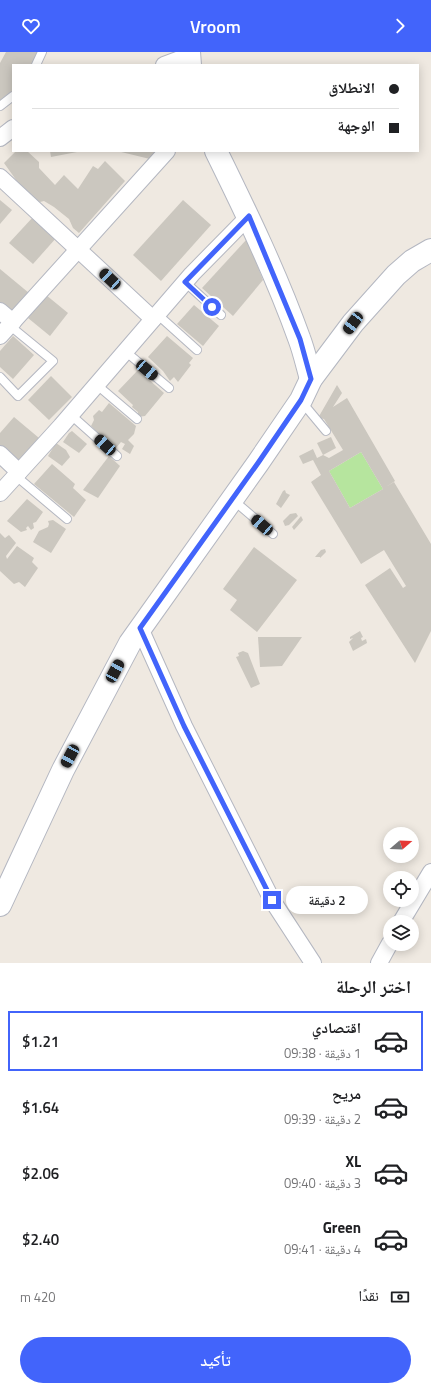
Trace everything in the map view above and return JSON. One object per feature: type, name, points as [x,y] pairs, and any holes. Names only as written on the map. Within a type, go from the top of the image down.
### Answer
[{"type":"street","points":[[168,64],[189,58]]},
{"type":"street","points":[[0,138],[12,129]]},
{"type":"street","points":[[0,311],[7,328],[166,152]]},
{"type":"street","points":[[217,152],[249,216],[300,339],[311,379]]},
{"type":"street","points":[[0,177],[78,249],[155,316]]},
{"type":"street","points":[[0,493],[71,415],[185,282],[249,216]]},
{"type":"street","points":[[0,905],[63,770],[130,643],[258,463],[301,400],[311,379],[353,323],[396,275],[412,261],[431,250]]},
{"type":"street","points":[[0,454],[18,474]]},
{"type":"street","points":[[140,628],[184,726],[272,900],[314,963]]},
{"type":"street","points":[[405,915],[431,872]]},
{"type":"street","points":[[379,963],[386,951]]},
{"type":"lane","points":[[36,64],[42,52]]},
{"type":"lane","points":[[0,106],[12,97]]},
{"type":"lane","points":[[185,282],[221,315]]},
{"type":"lane","points":[[155,316],[196,350]]},
{"type":"lane","points":[[0,377],[18,396],[53,361],[7,328]]},
{"type":"lane","points":[[125,351],[169,388]]},
{"type":"lane","points":[[97,384],[137,419]]},
{"type":"lane","points":[[301,400],[326,431]]},
{"type":"lane","points":[[71,415],[116,456]]},
{"type":"lane","points":[[18,474],[66,519]]},
{"type":"lane","points":[[232,499],[273,534]]},
{"type":"green space","points":[[361,452],[383,489],[350,508],[329,471]]},
{"type":"building","points":[[6,52],[38,52],[32,64],[12,64],[12,91],[0,104],[0,63]]},
{"type":"building","points":[[15,152],[28,152],[39,162],[39,168],[55,185],[64,175],[78,189],[93,166],[98,169],[105,161],[125,181],[79,233],[73,228],[69,219],[54,207],[44,201],[40,202],[24,191],[4,163]]},
{"type":"building","points":[[50,152],[77,152],[51,157]]},
{"type":"building","points":[[121,152],[155,152],[150,159]]},
{"type":"building","points":[[0,200],[12,210],[0,224]]},
{"type":"building","points":[[183,200],[211,225],[161,281],[133,255]]},
{"type":"building","points":[[34,216],[57,237],[33,264],[9,243]]},
{"type":"building","points":[[247,239],[263,280],[233,316],[202,288]]},
{"type":"building","points":[[0,269],[29,293],[11,314],[0,304]]},
{"type":"building","points":[[46,295],[68,313],[50,336],[28,318]]},
{"type":"building","points":[[194,305],[219,326],[203,346],[177,324]]},
{"type":"building","points":[[13,336],[34,355],[13,379],[0,367],[0,351]]},
{"type":"building","points":[[167,336],[193,358],[189,363],[191,365],[178,382],[174,377],[170,381],[163,371],[148,357]]},
{"type":"building","points":[[138,370],[164,393],[145,416],[138,417],[138,412],[132,407],[133,405],[118,391]]},
{"type":"building","points":[[51,376],[72,397],[49,420],[28,400]]},
{"type":"building","points":[[337,385],[342,393],[333,407],[347,398],[395,481],[386,487],[394,482],[431,544],[431,631],[415,663],[365,585],[390,568],[403,588],[406,586],[384,550],[361,564],[311,482],[321,475],[313,460],[303,464],[299,456],[313,449],[317,458],[323,455],[329,458],[343,450],[324,419],[318,418]],"holes":[[[361,452],[383,489],[350,508],[329,471]]]},
{"type":"building","points":[[109,403],[136,426],[134,434],[128,440],[134,446],[130,454],[122,449],[125,444],[121,442],[115,449],[91,426],[94,420],[93,416],[99,410],[102,412]]},
{"type":"building","points":[[14,417],[39,438],[19,462],[0,446],[0,433]]},
{"type":"building","points":[[72,431],[87,444],[79,453],[63,442]]},
{"type":"building","points":[[331,437],[336,448],[323,455],[317,443]]},
{"type":"building","points":[[56,443],[66,450],[70,457],[62,466],[48,456]]},
{"type":"building","points":[[109,456],[120,466],[98,498],[83,490]]},
{"type":"building","points":[[52,464],[75,484],[73,488],[86,500],[74,517],[34,484]]},
{"type":"building","points":[[285,490],[286,493],[290,495],[281,508],[276,504]]},
{"type":"building","points":[[27,499],[43,512],[36,522],[33,523],[34,528],[31,530],[28,526],[26,528],[27,530],[21,532],[7,521]]},
{"type":"building","points":[[296,513],[298,516],[289,525],[285,526],[283,521],[290,514]]},
{"type":"building","points":[[301,516],[303,520],[294,530],[292,527]]},
{"type":"building","points":[[53,520],[66,529],[51,553],[33,542],[39,531],[48,527],[48,521]]},
{"type":"building","points":[[0,533],[5,538],[9,535],[16,543],[6,556],[7,559],[17,546],[34,558],[32,562],[38,568],[25,587],[19,582],[14,584],[0,571]]},
{"type":"building","points":[[254,547],[297,580],[257,632],[230,610],[237,600],[223,589]]},
{"type":"building","points":[[325,549],[326,552],[320,558],[315,557],[321,550]]},
{"type":"building","points":[[360,631],[363,637],[361,638],[362,641],[366,639],[367,643],[353,651],[349,642],[353,638],[350,639],[350,637]]},
{"type":"building","points":[[258,637],[302,637],[282,666],[260,667]]},
{"type":"building","points":[[243,651],[248,653],[260,684],[251,688],[236,657],[239,656],[238,653]]},
{"type":"route","points":[[212,307],[185,282],[249,216],[300,339],[311,379],[301,400],[258,463],[140,628],[184,726],[272,900]]}]
